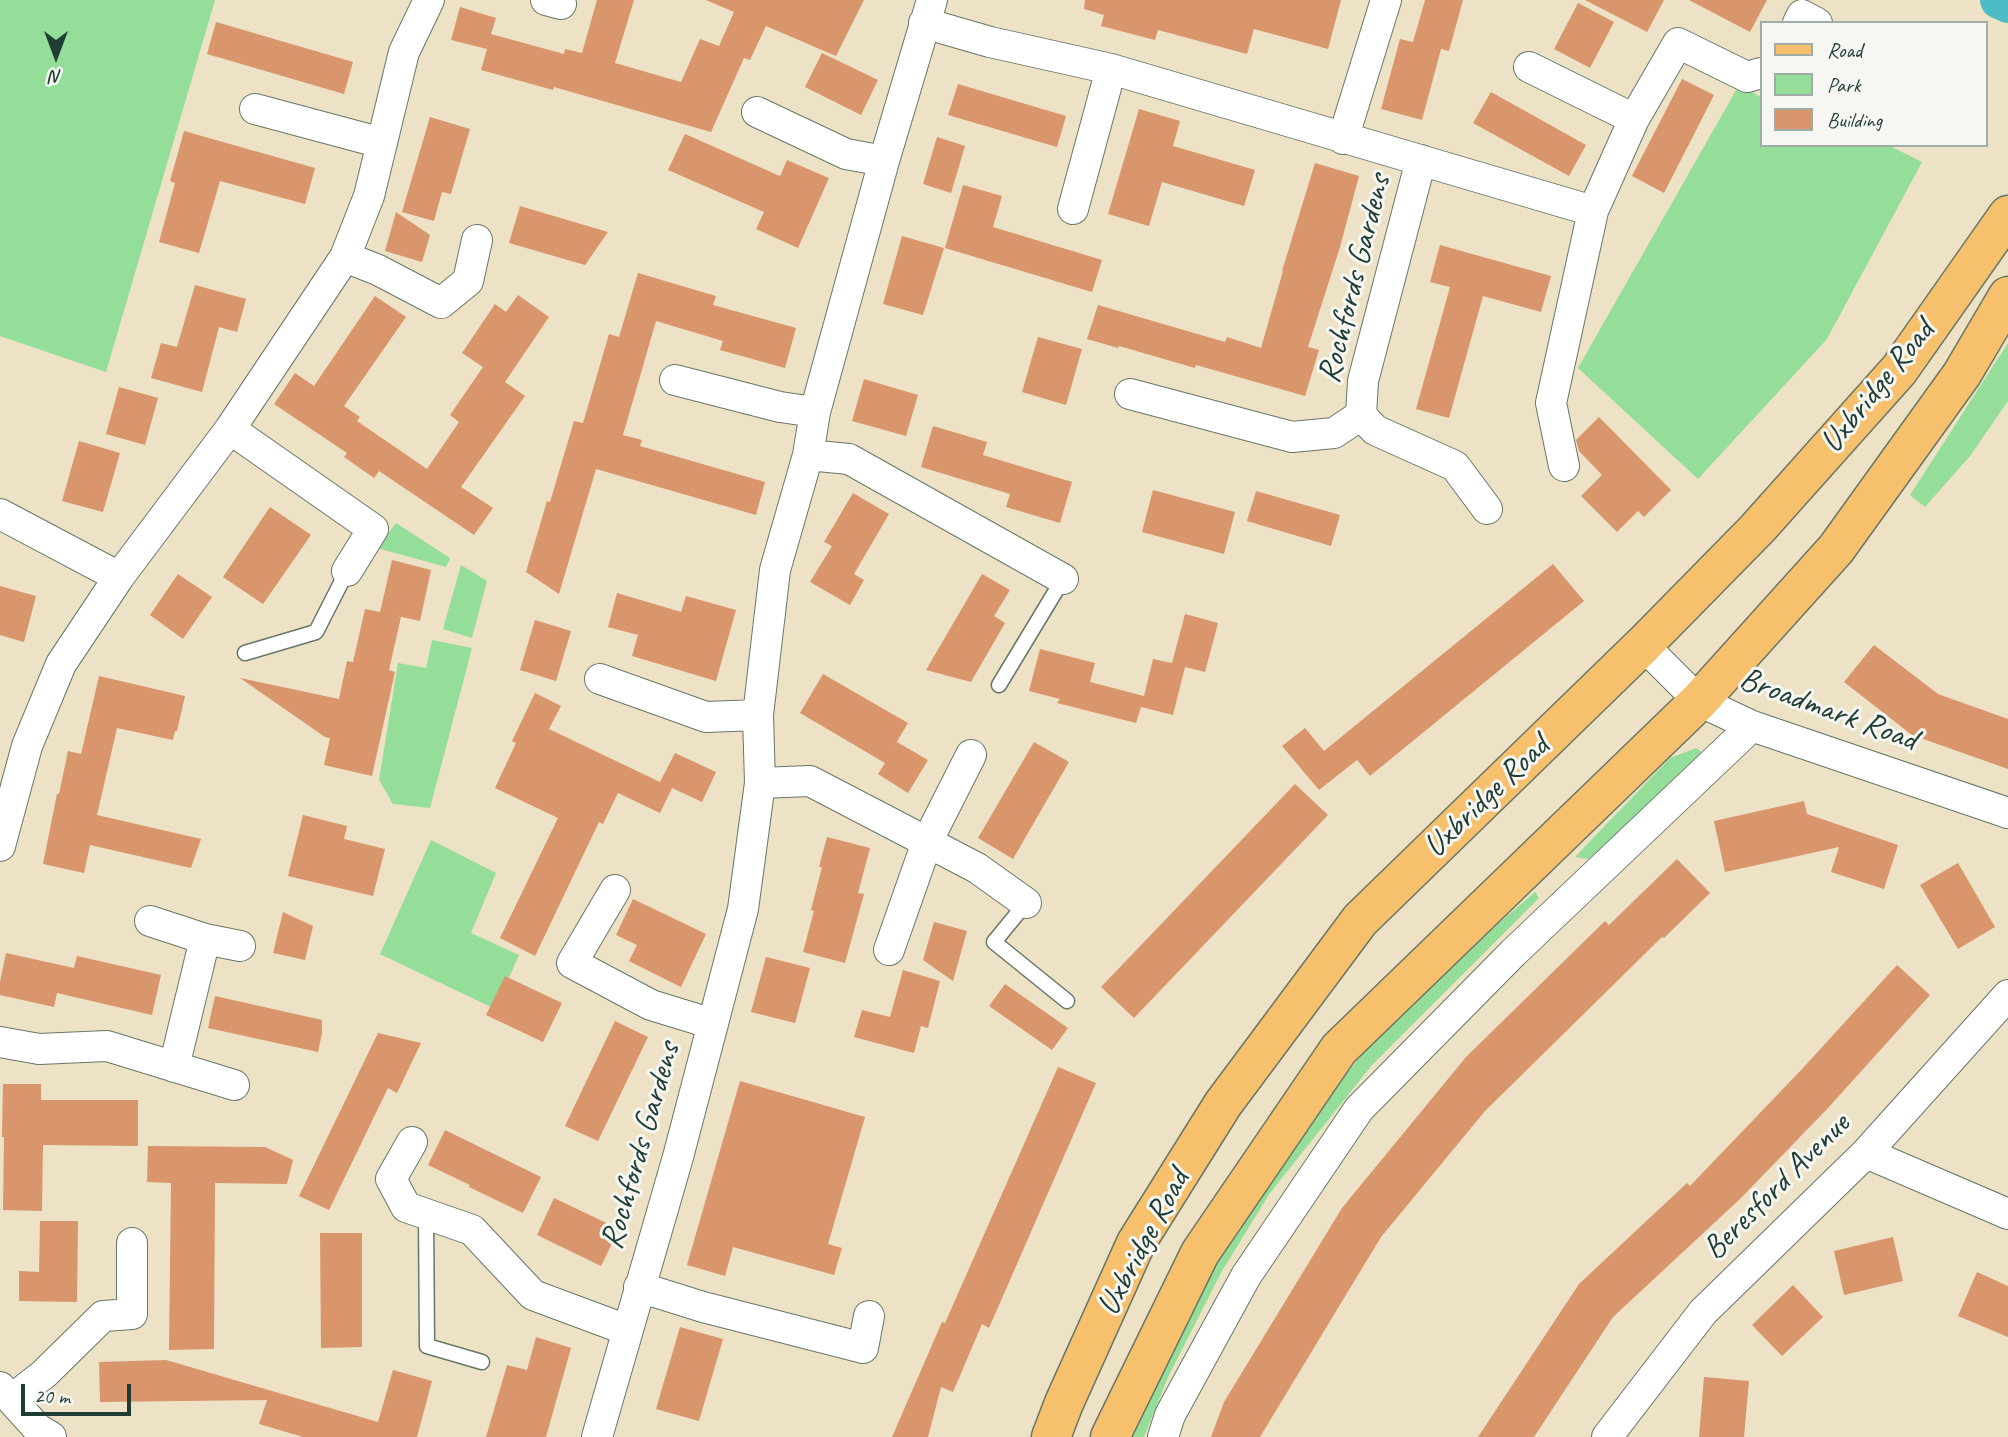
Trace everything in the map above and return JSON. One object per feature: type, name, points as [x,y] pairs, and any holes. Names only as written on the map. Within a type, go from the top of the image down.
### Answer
[{"type":"main road","name":"Uxbridge Road","points":[[1051,1437],[1136,1243],[1223,1104],[1360,920],[1643,645],[1756,529],[1899,370],[2008,215]]},
{"type":"main road","name":"Uxbridge Road","points":[[1110,1437],[1199,1252],[1339,1049],[1699,701],[1836,549],[1962,374],[2008,296]]},
{"type":"street","points":[[0,846],[27,746],[61,664],[119,577],[230,429],[345,257],[369,196],[404,52],[429,0]]},
{"type":"street","name":"Rochfords Gardens","points":[[1343,138],[1386,0]]},
{"type":"street","name":"Rochfords Gardens","points":[[597,1437],[678,1157],[743,909],[761,783],[758,715],[775,570],[808,455],[814,412],[928,12],[990,42],[1111,69],[1593,211]]},
{"type":"street","points":[[1799,21],[1802,15],[1813,21]]},
{"type":"street","points":[[1564,466],[1551,402],[1593,211],[1634,119],[1678,43],[1747,77],[1759,74]]},
{"type":"street","points":[[1529,66],[1634,119]]},
{"type":"street","points":[[1073,209],[1111,69]]},
{"type":"street","points":[[255,109],[382,143]]},
{"type":"street","points":[[757,112],[846,154],[884,161]]},
{"type":"street","name":"Rochfords Gardens","points":[[1421,160],[1363,381],[1361,415],[1375,430],[1455,466],[1487,509]]},
{"type":"street","points":[[345,257],[378,270],[441,303],[468,281],[477,240]]},
{"type":"street","points":[[675,380],[780,407],[814,412]]},
{"type":"street","name":"Rochfords Gardens","points":[[1130,394],[1292,437],[1334,433],[1361,415]]},
{"type":"street","points":[[230,429],[373,529],[347,571]]},
{"type":"street","points":[[808,455],[849,459],[1063,579]]},
{"type":"street","points":[[0,514],[119,577]]},
{"type":"street","name":"Broadmark Road","points":[[1643,645],[1699,701],[1752,726],[2008,813]]},
{"type":"street","points":[[600,679],[706,717],[758,715]]},
{"type":"street","points":[[1163,1437],[1170,1415],[1246,1276],[1359,1109],[1513,953],[1752,726]]},
{"type":"street","points":[[889,950],[927,842],[971,755]]},
{"type":"street","points":[[761,783],[810,780],[977,868],[1026,903]]},
{"type":"street","name":"Rochfords Gardens","points":[[615,890],[572,964],[650,1005],[713,1024]]},
{"type":"street","points":[[149,921],[205,939],[240,946]]},
{"type":"street","points":[[174,1067],[205,939]]},
{"type":"street","name":"Beresford Avenue","points":[[1607,1437],[1703,1312],[1866,1153],[2008,995]]},
{"type":"street","points":[[0,1042],[39,1049],[107,1046],[234,1086]]},
{"type":"street","points":[[412,1142],[391,1179],[405,1207],[472,1230],[533,1295],[627,1330]]},
{"type":"street","points":[[1866,1153],[2008,1213]]},
{"type":"street","points":[[41,1434],[6,1393],[44,1374],[103,1316],[132,1314],[132,1243]]},
{"type":"street","name":"Rochfords Gardens","points":[[639,1287],[703,1307],[863,1348],[869,1316]]},
{"type":"lane","points":[[245,653],[316,632],[347,571]]},
{"type":"lane","points":[[999,685],[1063,579]]},
{"type":"lane","points":[[1026,903],[994,942],[1067,1001]]},
{"type":"lane","points":[[426,1214],[427,1346],[482,1362]]},
{"type":"green space","points":[[0,0],[215,0],[106,372],[0,336]]},
{"type":"green space","points":[[1739,85],[1759,96],[1759,147],[1892,147],[1922,162],[1827,339],[1698,479],[1578,368]]},
{"type":"green space","points":[[2008,343],[2008,401],[1970,456],[1925,507],[1910,495]]},
{"type":"green space","points":[[396,523],[450,558],[446,567],[377,548]]},
{"type":"green space","points":[[461,565],[487,581],[472,638],[443,629]]},
{"type":"green space","points":[[432,640],[472,648],[430,808],[393,804],[379,780],[398,663],[426,668]]},
{"type":"green space","points":[[1696,748],[1702,752],[1688,777],[1588,859],[1575,857],[1670,758]]},
{"type":"green space","points":[[431,840],[496,873],[471,933],[519,955],[495,1009],[380,954]]},
{"type":"green space","points":[[1535,892],[1539,898],[1372,1065],[1270,1193],[1222,1271],[1168,1377],[1144,1437],[1128,1437],[1182,1319],[1271,1171],[1394,1013]]},
{"type":"building","points":[[597,0],[634,0],[615,63],[681,82],[700,39],[719,46],[734,12],[706,0],[864,0],[836,56],[766,26],[750,60],[744,58],[711,132],[554,87],[553,90],[481,70],[487,49],[451,40],[460,7],[496,18],[491,34],[564,54],[565,49],[582,53]]},
{"type":"building","points":[[1085,0],[1341,0],[1328,49],[1254,29],[1247,54],[1158,30],[1155,40],[1101,26],[1104,15],[1084,9]]},
{"type":"building","points":[[1425,0],[1463,0],[1449,51],[1441,49],[1422,120],[1381,109],[1400,39],[1413,42]]},
{"type":"building","points":[[1585,0],[1664,0],[1647,32]]},
{"type":"building","points":[[1689,0],[1767,0],[1750,32]]},
{"type":"building","points":[[1578,3],[1614,22],[1590,68],[1554,49]]},
{"type":"building","points":[[216,22],[353,62],[344,94],[207,54]]},
{"type":"building","points":[[822,53],[878,80],[861,115],[805,87]]},
{"type":"building","points":[[1682,79],[1714,95],[1664,193],[1632,176]]},
{"type":"building","points":[[958,84],[1066,116],[1057,147],[948,115]]},
{"type":"building","points":[[1491,92],[1586,145],[1569,176],[1473,123]]},
{"type":"building","points":[[1139,109],[1180,121],[1173,146],[1255,170],[1244,206],[1162,182],[1149,226],[1108,214]]},
{"type":"building","points":[[430,117],[470,129],[451,194],[442,192],[434,221],[402,212]]},
{"type":"building","points":[[184,131],[315,168],[305,204],[220,181],[199,253],[159,242],[175,183],[170,181]]},
{"type":"building","points":[[685,134],[780,176],[787,160],[829,178],[798,248],[756,229],[764,212],[668,170]]},
{"type":"building","points":[[937,137],[965,146],[951,193],[923,184]]},
{"type":"building","points":[[1315,163],[1359,176],[1308,347],[1319,350],[1305,396],[1196,365],[1195,368],[1087,339],[1098,305],[1225,342],[1227,337],[1261,348]]},
{"type":"building","points":[[963,185],[1002,196],[993,227],[1102,260],[1092,292],[945,248]]},
{"type":"building","points":[[520,206],[608,232],[585,265],[509,243]]},
{"type":"building","points":[[396,212],[430,235],[422,262],[385,251]]},
{"type":"building","points":[[902,236],[944,248],[923,315],[883,304]]},
{"type":"building","points":[[1440,245],[1551,276],[1541,312],[1483,296],[1449,418],[1416,409],[1450,287],[1430,282]]},
{"type":"building","points":[[638,273],[716,296],[713,305],[796,328],[785,368],[720,350],[723,341],[656,321],[623,435],[642,440],[640,446],[765,482],[756,515],[596,469],[559,594],[526,572],[574,421],[583,423],[609,334],[619,337]]},
{"type":"building","points":[[195,285],[246,299],[237,332],[219,327],[202,392],[151,378],[161,343],[177,347]]},
{"type":"building","points":[[518,295],[549,317],[505,382],[525,396],[461,487],[493,508],[474,535],[379,471],[374,478],[344,457],[347,453],[274,404],[295,373],[314,386],[375,296],[406,317],[344,406],[360,417],[357,421],[427,469],[459,422],[450,415],[483,367],[462,353],[495,304],[506,312]]},
{"type":"building","points":[[1038,337],[1082,349],[1066,405],[1022,392]]},
{"type":"building","points":[[864,379],[918,395],[906,436],[852,421]]},
{"type":"building","points":[[119,387],[158,398],[145,445],[106,434]]},
{"type":"building","points":[[1599,417],[1671,490],[1644,517],[1638,511],[1617,532],[1581,496],[1602,475],[1579,451],[1576,440]]},
{"type":"building","points":[[933,426],[987,442],[983,455],[1072,482],[1060,523],[1006,507],[1010,494],[921,467]]},
{"type":"building","points":[[79,441],[120,453],[103,512],[62,501]]},
{"type":"building","points":[[1153,490],[1235,512],[1224,554],[1142,532]]},
{"type":"building","points":[[1256,491],[1340,515],[1331,546],[1247,521]]},
{"type":"building","points":[[853,493],[889,514],[854,574],[864,580],[850,605],[810,582],[832,546],[824,542]]},
{"type":"building","points":[[270,507],[311,535],[263,604],[223,577]]},
{"type":"building","points":[[392,560],[431,570],[420,621],[388,614],[401,617],[389,670],[395,672],[372,776],[324,765],[330,738],[240,678],[339,699],[347,661],[353,662],[365,609],[380,612]]},
{"type":"building","points":[[1553,564],[1584,601],[1370,776],[1357,760],[1319,790],[1282,746],[1305,728],[1324,751]]},
{"type":"building","points":[[178,574],[212,597],[183,639],[150,615]]},
{"type":"building","points":[[982,574],[1010,590],[994,616],[1005,623],[971,682],[926,670]]},
{"type":"building","points":[[0,586],[36,596],[24,642],[0,635]]},
{"type":"building","points":[[617,593],[681,612],[686,596],[736,610],[716,681],[632,656],[638,635],[608,627]]},
{"type":"building","points":[[1185,614],[1218,623],[1205,672],[1185,667],[1173,715],[1141,707],[1136,723],[1057,703],[1060,699],[1029,691],[1040,649],[1095,663],[1090,682],[1144,696],[1153,659],[1172,663]]},
{"type":"building","points":[[535,620],[571,631],[556,681],[520,670]]},
{"type":"building","points":[[1874,645],[1938,694],[2008,719],[2008,769],[1912,735],[1844,682]]},
{"type":"building","points":[[823,674],[908,723],[892,750],[897,742],[928,760],[908,793],[878,774],[885,763],[800,713]]},
{"type":"building","points":[[99,676],[185,696],[173,740],[117,728],[97,815],[201,839],[191,868],[90,845],[84,873],[43,864],[68,751],[81,754]]},
{"type":"building","points":[[535,693],[561,706],[549,729],[660,782],[675,753],[716,772],[702,802],[672,788],[660,813],[618,793],[603,824],[599,822],[535,956],[500,938],[558,818],[495,788],[516,743],[512,741]]},
{"type":"building","points":[[1034,742],[1069,762],[1013,859],[978,838]]},
{"type":"building","points":[[1295,784],[1328,815],[1134,1018],[1101,987]]},
{"type":"building","points":[[1804,801],[1807,814],[1898,845],[1884,889],[1831,872],[1839,847],[1725,872],[1714,821]]},
{"type":"building","points":[[303,815],[347,826],[344,839],[385,849],[373,896],[288,876]]},
{"type":"building","points":[[827,837],[870,848],[858,893],[864,894],[845,963],[803,952],[814,911],[811,910]]},
{"type":"building","points":[[1677,859],[1710,893],[1485,1111],[1381,1237],[1260,1437],[1211,1437],[1224,1402],[1342,1208],[1466,1057],[1605,921],[1609,925]]},
{"type":"building","points":[[1958,863],[1995,927],[1958,949],[1920,885]]},
{"type":"building","points":[[633,899],[706,934],[681,987],[629,961],[637,945],[616,935]]},
{"type":"building","points":[[283,912],[313,926],[305,960],[273,953]]},
{"type":"building","points":[[934,922],[967,931],[953,981],[923,960]]},
{"type":"building","points":[[6,953],[74,968],[77,956],[161,975],[152,1015],[57,993],[54,1007],[0,995]]},
{"type":"building","points":[[766,957],[810,968],[795,1023],[751,1012]]},
{"type":"building","points":[[1897,965],[1930,995],[1828,1108],[1741,1198],[1613,1317],[1534,1437],[1478,1437],[1579,1284],[1687,1183],[1690,1186]]},
{"type":"building","points":[[903,970],[940,981],[928,1028],[921,1026],[914,1053],[854,1037],[862,1010],[890,1017]]},
{"type":"building","points":[[505,976],[562,1003],[543,1042],[486,1015]]},
{"type":"building","points":[[1005,984],[1068,1028],[1052,1050],[989,1006]]},
{"type":"building","points":[[215,996],[322,1020],[318,1052],[208,1028]]},
{"type":"building","points":[[615,1021],[648,1037],[598,1141],[565,1126]]},
{"type":"building","points":[[378,1033],[421,1043],[397,1093],[388,1088],[329,1210],[299,1196]]},
{"type":"building","points":[[1058,1067],[1096,1083],[989,1328],[982,1324],[953,1392],[941,1387],[928,1437],[892,1437],[942,1322],[945,1323]]},
{"type":"building","points":[[740,1081],[865,1117],[828,1244],[842,1248],[834,1275],[733,1247],[725,1276],[687,1265]]},
{"type":"building","points":[[3,1084],[41,1084],[41,1100],[138,1100],[138,1146],[43,1145],[42,1211],[3,1210]]},
{"type":"building","points":[[445,1130],[541,1177],[523,1213],[428,1165]]},
{"type":"building","points":[[148,1146],[265,1147],[293,1160],[287,1184],[215,1183],[214,1349],[169,1350],[171,1183],[147,1182]]},
{"type":"building","points":[[554,1198],[619,1229],[601,1266],[537,1235]]},
{"type":"building","points":[[40,1221],[78,1221],[77,1302],[19,1301],[19,1271],[39,1272]]},
{"type":"building","points":[[320,1233],[362,1233],[362,1347],[321,1348]]},
{"type":"building","points":[[1893,1237],[1903,1281],[1844,1295],[1834,1251]]},
{"type":"building","points":[[1977,1272],[2008,1286],[2008,1337],[1958,1316]]},
{"type":"building","points":[[1793,1285],[1823,1317],[1782,1356],[1752,1325]]},
{"type":"building","points":[[680,1327],[723,1339],[699,1421],[656,1409]]},
{"type":"building","points":[[536,1337],[571,1348],[546,1437],[486,1437],[507,1365],[527,1370]]},
{"type":"building","points":[[166,1360],[378,1422],[393,1370],[432,1381],[417,1437],[303,1437],[259,1424],[267,1400],[100,1402],[99,1362]]},
{"type":"building","points":[[1704,1377],[1749,1381],[1744,1437],[1699,1437]]},
{"type":"waterway","points":[[1999,0],[2008,4]]}]
